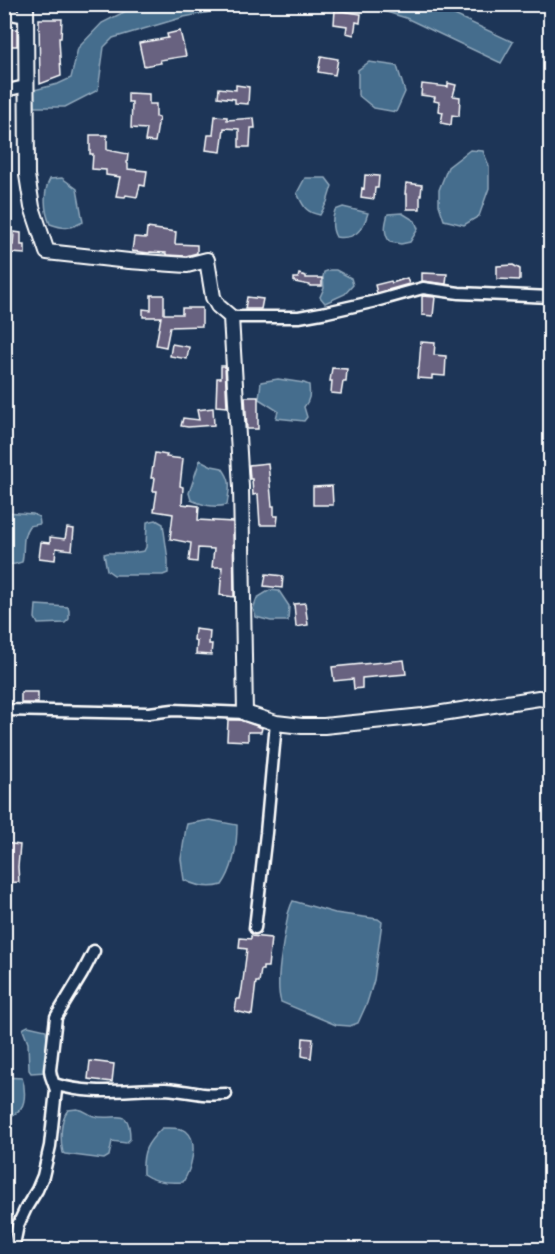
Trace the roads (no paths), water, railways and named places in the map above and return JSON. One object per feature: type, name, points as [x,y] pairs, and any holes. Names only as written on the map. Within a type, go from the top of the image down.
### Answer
[{"type":"street","points":[[4,6],[10,14],[21,16],[26,9]]},
{"type":"street","points":[[26,9],[27,175],[32,207],[46,252],[187,265],[207,260],[213,297],[218,306],[231,317],[299,317],[376,301],[423,288],[459,293],[550,297]]},
{"type":"street","points":[[4,91],[26,86]]},
{"type":"street","points":[[231,317],[242,487],[244,712]]},
{"type":"street","points":[[4,710],[244,712],[276,723],[324,726],[423,716],[539,698],[550,700]]},
{"type":"street","points":[[255,928],[276,723]]},
{"type":"street","points":[[13,1250],[18,1225],[37,1190],[50,1146],[56,1090],[50,1070],[56,1017],[94,951]]},
{"type":"street","points":[[54,1084],[87,1091],[166,1089],[203,1094],[226,1094]]},
{"type":"water","points":[[145,4],[246,5],[184,17],[113,38],[104,47],[98,90],[65,107],[35,107],[34,90],[71,78],[78,48],[102,23]]},
{"type":"water","points":[[364,5],[433,5],[513,42],[501,63],[406,18]]},
{"type":"water","points":[[369,62],[397,66],[405,92],[396,112],[374,108],[358,95],[358,70]]},
{"type":"water","points":[[470,150],[483,151],[489,166],[489,188],[479,216],[464,225],[444,220],[439,205],[439,190],[448,167]]},
{"type":"water","points":[[62,178],[77,189],[83,222],[66,228],[50,224],[46,213],[45,195],[50,179]]},
{"type":"water","points":[[305,178],[326,178],[332,186],[320,215],[306,208],[297,193]]},
{"type":"water","points":[[343,207],[368,213],[361,229],[343,238],[336,237],[334,234],[333,217],[335,210]]},
{"type":"water","points":[[402,213],[415,221],[418,229],[410,242],[401,244],[390,242],[385,228],[388,214]]},
{"type":"water","points":[[336,270],[351,278],[353,285],[345,294],[325,303],[320,297],[324,288],[323,277],[324,272]]},
{"type":"water","points":[[278,379],[309,385],[309,397],[304,407],[307,417],[304,421],[276,418],[278,411],[259,399],[261,382]]},
{"type":"water","points":[[200,460],[222,468],[228,477],[227,505],[208,506],[191,500],[189,493]]},
{"type":"water","points":[[5,512],[33,514],[39,517],[40,524],[29,526],[27,530],[22,562],[5,565]]},
{"type":"water","points":[[156,520],[163,524],[168,573],[163,575],[114,575],[107,570],[104,554],[144,551],[147,522]]},
{"type":"water","points":[[270,590],[279,591],[289,606],[288,621],[271,621],[256,617],[253,609],[257,598]]},
{"type":"water","points":[[36,605],[68,607],[69,619],[65,623],[38,624],[35,618]]},
{"type":"water","points":[[210,820],[237,825],[237,833],[234,856],[226,878],[222,885],[207,887],[184,880],[181,859],[187,824]]},
{"type":"water","points":[[293,901],[335,913],[378,919],[382,922],[374,980],[358,1023],[350,1026],[336,1025],[281,1002],[279,982],[281,958],[288,914]]},
{"type":"water","points":[[28,1026],[46,1030],[49,1053],[46,1072],[31,1073],[29,1070],[28,1043],[23,1030]]},
{"type":"water","points":[[4,1077],[22,1078],[23,1081],[25,1093],[23,1105],[13,1115],[5,1114]]},
{"type":"water","points":[[77,1109],[94,1116],[124,1118],[129,1128],[130,1139],[126,1143],[112,1141],[109,1156],[104,1159],[63,1153],[61,1136],[63,1119],[68,1110]]},
{"type":"water","points":[[162,1128],[181,1129],[190,1136],[192,1156],[183,1182],[152,1179],[143,1174],[146,1148]]}]
